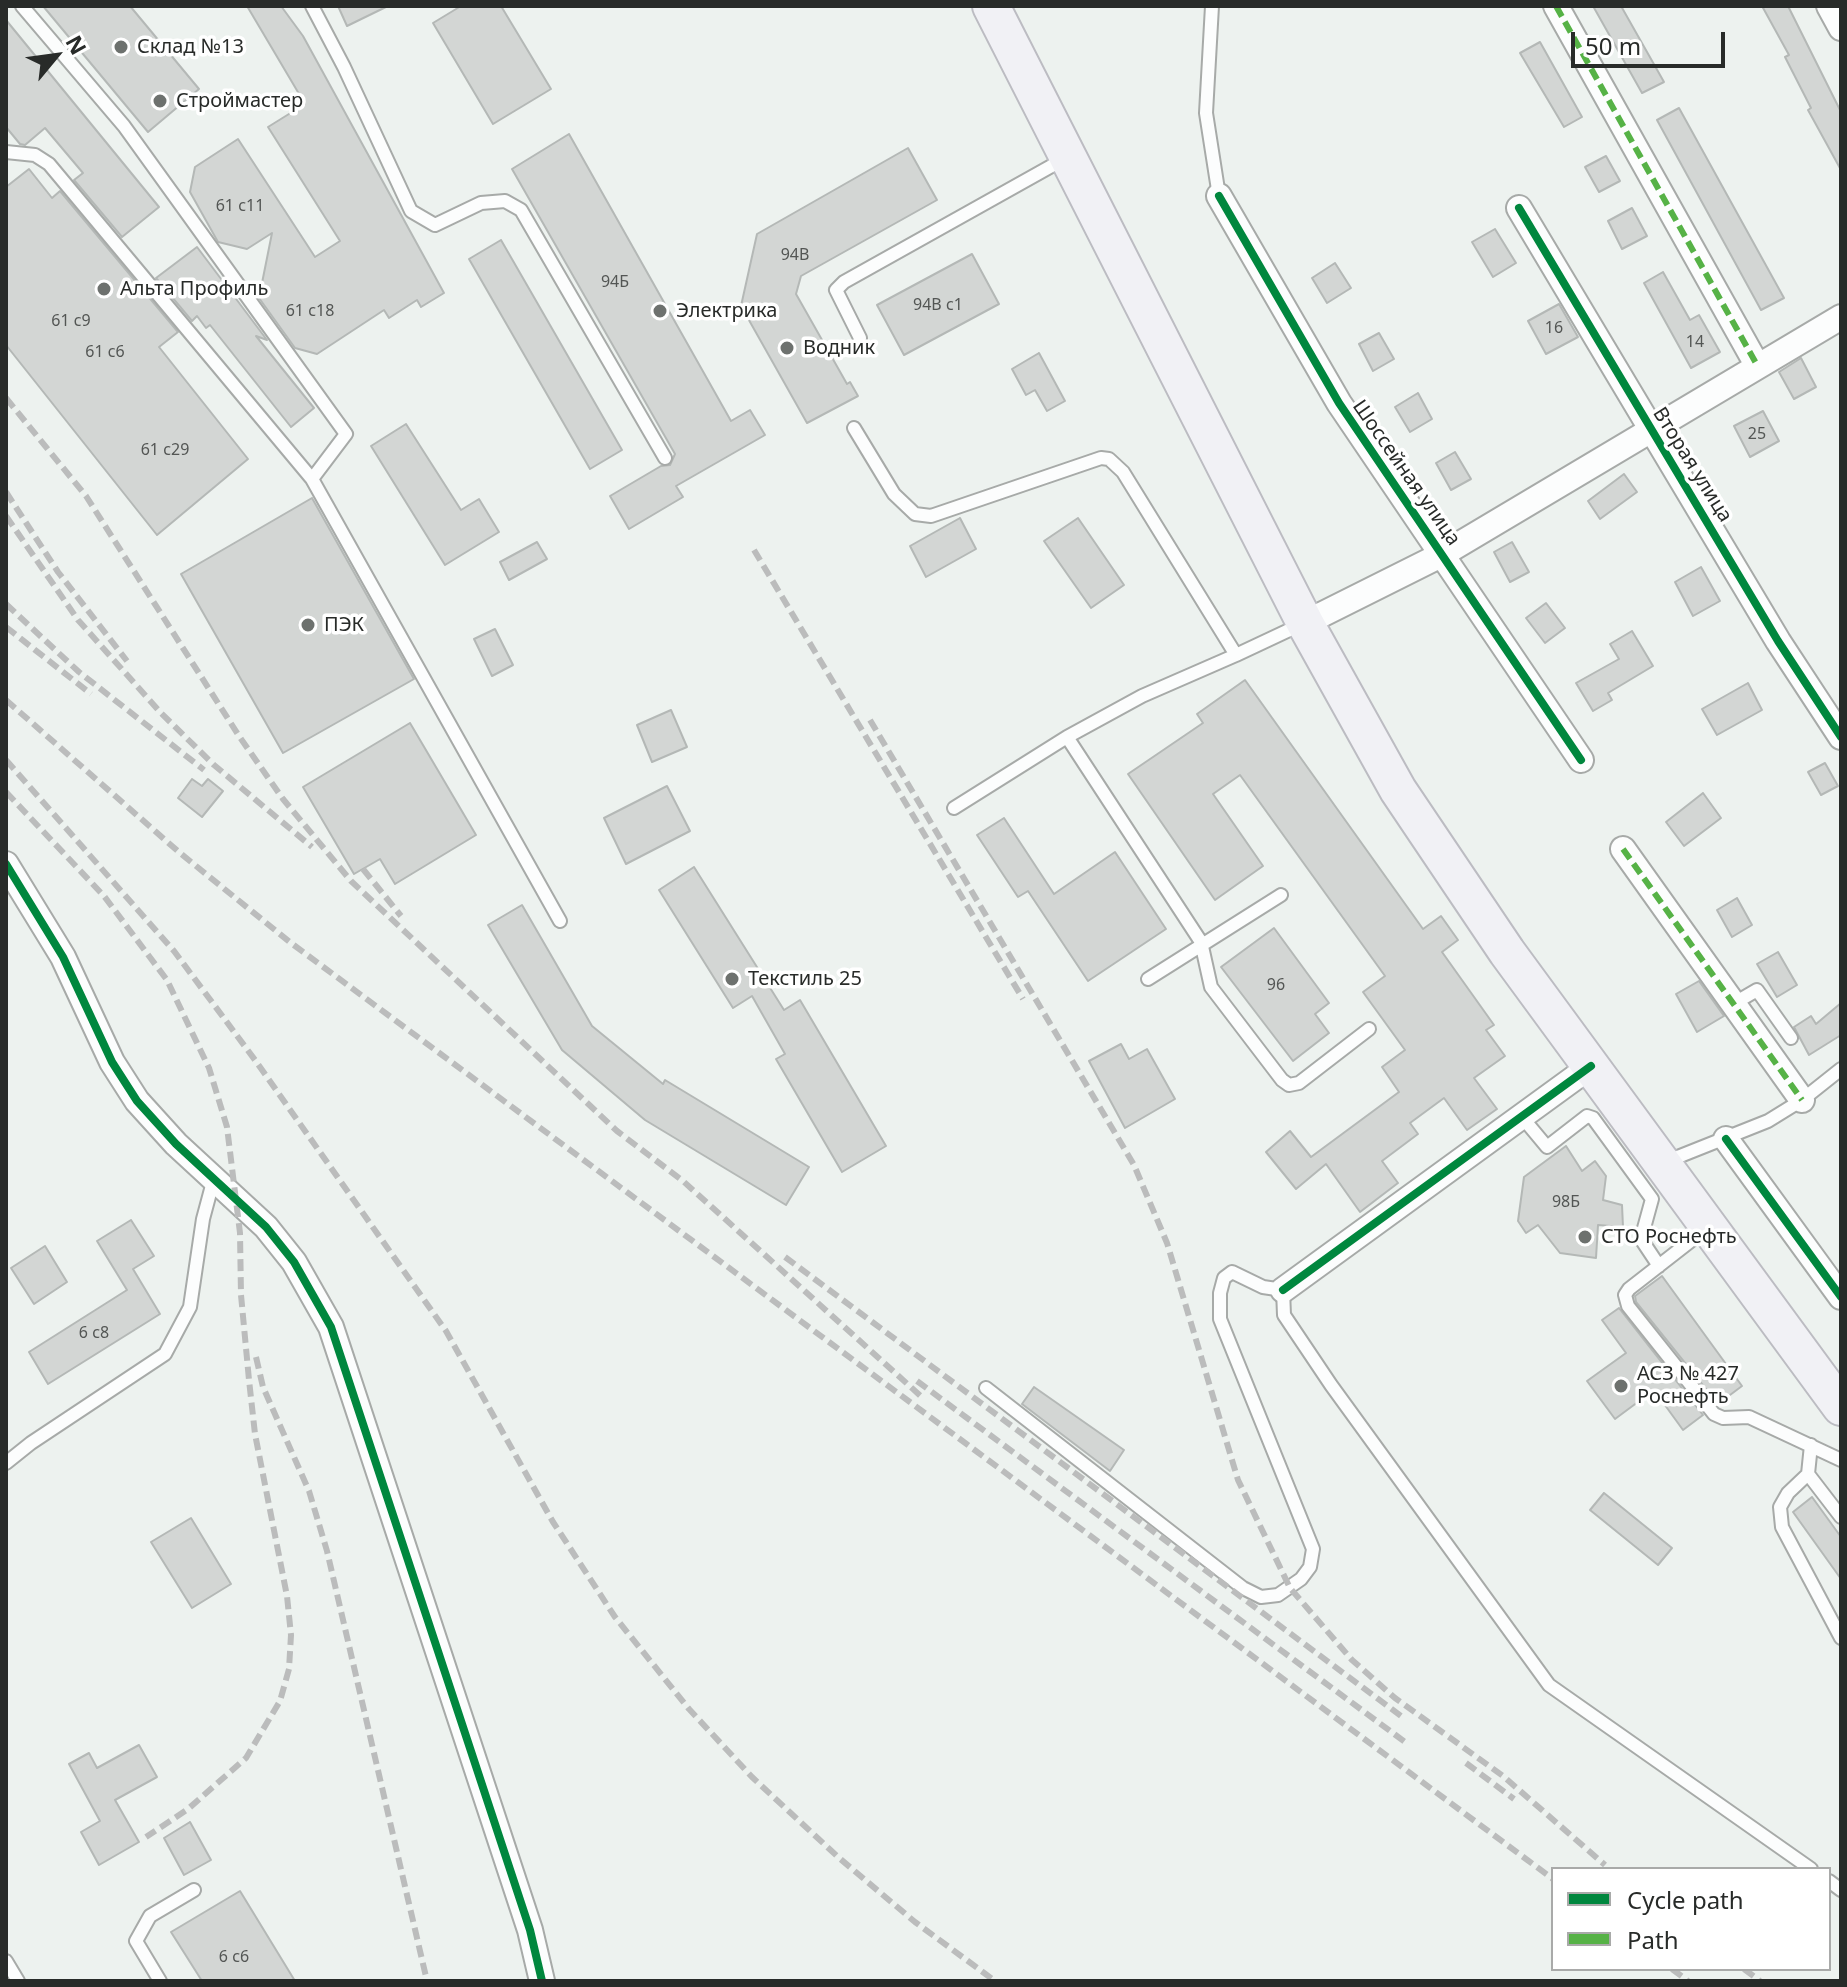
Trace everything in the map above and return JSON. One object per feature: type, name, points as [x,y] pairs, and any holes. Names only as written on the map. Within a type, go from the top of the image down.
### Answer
[{"type":"main road","points":[[991,6],[1305,623],[1368,738],[1452,873],[1660,1163],[1841,1407]]},
{"type":"street","points":[[1556,6],[1757,365]]},
{"type":"street","points":[[1829,6],[1841,28]]},
{"type":"street","name":"Шоссейная улица","points":[[1219,196],[1339,403],[1581,760]]},
{"type":"street","name":"Вторая улица","points":[[1519,208],[1650,429],[1841,737]]},
{"type":"street","points":[[1305,623],[1443,554],[1841,317]]},
{"type":"street","points":[[1623,849],[1802,1100]]},
{"type":"street","points":[[6,864],[63,957],[112,1062],[137,1101],[266,1227],[294,1262],[331,1327],[530,1930],[542,1981]]},
{"type":"street","points":[[1283,1290],[1591,1066]]},
{"type":"street","points":[[1726,1139],[1841,1297]]},
{"type":"lane","points":[[22,6],[124,126],[346,434],[312,479]]},
{"type":"lane","points":[[312,6],[411,211],[435,225],[481,203],[505,201],[521,210],[665,458]]},
{"type":"lane","points":[[1212,6],[1206,113],[1219,196]]},
{"type":"lane","points":[[6,152],[35,155],[49,164],[312,479],[560,921]]},
{"type":"lane","points":[[860,338],[836,290],[844,282],[1067,157]]},
{"type":"lane","points":[[854,428],[894,494],[915,514],[931,516],[1101,458],[1109,459],[1123,472],[1236,655]]},
{"type":"lane","points":[[954,808],[1067,737],[1142,696],[1305,623]]},
{"type":"lane","points":[[1067,737],[1201,942],[1211,987],[1289,1085],[1299,1083],[1369,1029]]},
{"type":"lane","points":[[1148,979],[1201,942],[1281,895]]},
{"type":"lane","points":[[1733,1004],[1757,990],[1791,1038]]},
{"type":"lane","points":[[1660,1163],[1768,1121],[1802,1100],[1841,1069]]},
{"type":"lane","points":[[1522,1117],[1547,1147],[1587,1116],[1593,1118],[1652,1199],[1641,1239],[1659,1266]]},
{"type":"lane","points":[[6,1463],[165,1354],[190,1307],[203,1219],[214,1178]]},
{"type":"lane","points":[[1708,1227],[1629,1289],[1625,1295],[1628,1306],[1704,1404],[1723,1418],[1749,1417],[1841,1460]]},
{"type":"lane","points":[[986,1388],[1243,1588],[1261,1597],[1278,1595],[1301,1579],[1310,1567],[1313,1549],[1220,1319],[1220,1293],[1224,1278],[1232,1272],[1263,1287],[1283,1290],[1284,1315],[1331,1385],[1549,1685],[1808,1867]]},
{"type":"lane","points":[[1811,1445],[1808,1474],[1788,1493],[1780,1507],[1782,1527],[1841,1638]]},
{"type":"lane","points":[[1808,1474],[1841,1517]]},
{"type":"lane","points":[[160,1981],[136,1941],[150,1916],[194,1890]]},
{"type":"lane","points":[[6,1961],[18,1981]]},
{"type":"building","name":"Склад №13","points":[[43,6],[130,6],[199,89],[148,132]]},
{"type":"building","points":[[247,6],[281,6],[303,36],[444,293],[421,307],[417,300],[389,318],[384,310],[317,354],[295,348],[259,298],[272,233],[247,249],[218,242],[190,192],[195,167],[238,139],[315,257],[340,241],[268,127],[305,104]]},
{"type":"building","points":[[338,6],[388,6],[347,26]]},
{"type":"building","points":[[461,6],[501,6],[551,89],[493,124],[433,23]]},
{"type":"building","points":[[1593,6],[1621,6],[1664,82],[1642,93]]},
{"type":"building","points":[[1762,6],[1788,6],[1841,112],[1841,170],[1808,110],[1811,108],[1785,57],[1789,55]]},
{"type":"building","points":[[6,20],[159,207],[122,237],[74,180],[83,173],[45,128],[25,145],[20,144],[6,127]]},
{"type":"building","points":[[1540,42],[1582,117],[1564,127],[1520,53]]},
{"type":"building","points":[[1679,108],[1784,298],[1761,310],[1657,120]]},
{"type":"building","points":[[569,134],[731,421],[750,410],[765,435],[676,486],[683,497],[629,529],[610,496],[661,466],[670,465],[675,454],[512,169]]},
{"type":"building","points":[[908,148],[937,200],[801,276],[796,294],[847,384],[850,382],[858,396],[807,423],[741,306],[757,234]]},
{"type":"building","points":[[1606,156],[1620,181],[1599,192],[1585,167]]},
{"type":"building","points":[[29,169],[52,198],[60,191],[178,332],[159,347],[248,459],[157,535],[6,345],[6,187]]},
{"type":"building","points":[[1632,208],[1647,236],[1622,249],[1608,221]]},
{"type":"building","points":[[1495,229],[1516,263],[1493,277],[1472,242]]},
{"type":"building","points":[[501,240],[622,450],[590,469],[469,259]]},
{"type":"building","points":[[197,247],[267,340],[256,336],[314,408],[291,427],[210,325],[206,328],[197,316],[192,321],[156,278]]},
{"type":"building","points":[[972,254],[999,304],[904,355],[877,305]]},
{"type":"building","points":[[1335,263],[1351,288],[1327,303],[1312,278]]},
{"type":"building","points":[[1663,272],[1690,320],[1699,315],[1720,352],[1691,368],[1644,283]]},
{"type":"building","points":[[1559,304],[1578,337],[1546,354],[1528,321]]},
{"type":"building","points":[[1379,333],[1394,359],[1373,371],[1359,344]]},
{"type":"building","points":[[1039,353],[1065,401],[1047,411],[1035,390],[1026,395],[1012,369]]},
{"type":"building","points":[[1801,358],[1816,387],[1794,399],[1779,372]]},
{"type":"building","points":[[1418,393],[1432,419],[1410,432],[1395,407]]},
{"type":"building","points":[[1763,411],[1779,441],[1750,457],[1734,426]]},
{"type":"building","points":[[406,424],[461,510],[479,499],[499,532],[445,565],[371,446]]},
{"type":"building","points":[[1455,452],[1471,479],[1451,490],[1436,463]]},
{"type":"building","points":[[1624,474],[1637,492],[1600,519],[1588,501]]},
{"type":"building","points":[[312,498],[414,679],[283,753],[181,574]]},
{"type":"building","points":[[960,518],[976,549],[926,577],[910,546]]},
{"type":"building","points":[[1078,518],[1124,585],[1091,608],[1044,541]]},
{"type":"building","points":[[537,542],[547,559],[509,580],[500,562]]},
{"type":"building","points":[[1512,542],[1529,572],[1510,582],[1494,552]]},
{"type":"building","points":[[1701,567],[1720,601],[1693,616],[1675,582]]},
{"type":"building","points":[[1546,603],[1565,628],[1545,643],[1526,618]]},
{"type":"building","points":[[495,629],[513,665],[492,676],[474,639]]},
{"type":"building","points":[[1632,631],[1653,666],[1608,693],[1612,700],[1593,711],[1576,683],[1619,659],[1610,644]]},
{"type":"building","points":[[1245,680],[1423,929],[1441,916],[1458,940],[1442,952],[1494,1025],[1486,1030],[1505,1056],[1474,1078],[1497,1109],[1467,1130],[1444,1098],[1410,1123],[1418,1134],[1382,1161],[1398,1183],[1360,1212],[1326,1164],[1296,1189],[1266,1152],[1290,1131],[1311,1157],[1399,1092],[1382,1067],[1405,1050],[1363,992],[1385,976],[1240,775],[1213,794],[1263,866],[1215,900],[1128,774],[1203,723],[1197,714]]},
{"type":"building","points":[[1748,683],[1762,710],[1717,735],[1702,709]]},
{"type":"building","points":[[671,710],[687,747],[652,762],[637,725]]},
{"type":"building","points":[[410,723],[476,835],[395,884],[380,859],[354,874],[303,787]]},
{"type":"building","points":[[1825,763],[1838,786],[1821,795],[1808,772]]},
{"type":"building","points":[[192,779],[202,786],[208,779],[223,791],[202,817],[178,798]]},
{"type":"building","points":[[667,786],[690,831],[626,864],[604,818]]},
{"type":"building","points":[[1703,793],[1721,818],[1684,846],[1666,822]]},
{"type":"building","points":[[1004,818],[1054,894],[1115,852],[1166,929],[1088,981],[1028,891],[1018,897],[977,835]]},
{"type":"building","points":[[694,867],[784,1010],[800,1000],[886,1146],[842,1172],[776,1059],[785,1054],[752,996],[733,1008],[659,890]]},
{"type":"building","points":[[1737,898],[1752,925],[1732,937],[1717,910]]},
{"type":"building","points":[[522,905],[592,1026],[663,1084],[665,1080],[809,1167],[786,1205],[645,1120],[562,1050],[488,925]]},
{"type":"building","points":[[1274,928],[1329,1003],[1315,1014],[1329,1033],[1293,1061],[1221,967]]},
{"type":"building","points":[[1778,952],[1797,985],[1777,997],[1757,964]]},
{"type":"building","points":[[1699,981],[1724,1016],[1697,1032],[1676,994]]},
{"type":"building","points":[[1841,1003],[1841,1035],[1809,1055],[1794,1027],[1811,1016],[1816,1024]]},
{"type":"building","points":[[1121,1044],[1129,1059],[1147,1049],[1175,1099],[1125,1128],[1089,1061]]},
{"type":"building","points":[[1566,1146],[1582,1171],[1595,1161],[1606,1176],[1603,1200],[1622,1205],[1623,1227],[1598,1225],[1596,1258],[1560,1253],[1538,1225],[1526,1233],[1518,1221],[1524,1177]]},
{"type":"building","points":[[131,1220],[154,1256],[133,1269],[160,1314],[48,1384],[29,1352],[127,1290],[97,1241]]},
{"type":"building","points":[[45,1246],[67,1282],[34,1304],[11,1268]]},
{"type":"building","points":[[1662,1276],[1742,1386],[1718,1404],[1636,1302],[1635,1296]]},
{"type":"building","points":[[1619,1308],[1703,1415],[1683,1430],[1654,1390],[1615,1419],[1587,1381],[1626,1353],[1602,1320]]},
{"type":"building","points":[[1034,1387],[1124,1450],[1110,1471],[1022,1404]]},
{"type":"building","points":[[1604,1493],[1672,1548],[1658,1565],[1590,1510]]},
{"type":"building","points":[[1812,1497],[1841,1537],[1841,1579],[1793,1512]]},
{"type":"building","points":[[191,1518],[231,1584],[192,1608],[151,1542]]},
{"type":"building","points":[[139,1745],[157,1777],[115,1800],[139,1842],[99,1865],[81,1832],[100,1821],[69,1764],[89,1753],[97,1768]]},
{"type":"building","points":[[190,1822],[211,1860],[184,1875],[164,1838]]},
{"type":"building","points":[[240,1891],[295,1981],[202,1981],[171,1932]]},
{"type":"railway","points":[[6,398],[86,496],[239,736],[283,799],[351,881],[617,1131],[683,1181],[924,1399]]},
{"type":"railway","points":[[6,492],[58,572],[127,661]]},
{"type":"railway","points":[[6,516],[78,620],[161,713],[214,765],[312,847]]},
{"type":"railway","points":[[754,550],[1023,999]]},
{"type":"railway","points":[[6,604],[79,672],[204,770]]},
{"type":"railway","points":[[6,627],[91,694]]},
{"type":"railway","points":[[6,700],[180,853],[291,943],[1551,1878]]},
{"type":"railway","points":[[870,720],[1134,1165],[1167,1243],[1238,1480],[1290,1588],[1352,1660],[1395,1698],[1503,1776],[1605,1865]]},
{"type":"railway","points":[[6,760],[174,951],[255,1060],[446,1331],[553,1522],[615,1617],[689,1709],[752,1777],[838,1857],[915,1922],[995,1981]]},
{"type":"railway","points":[[6,792],[104,896],[167,980],[209,1068],[227,1127],[240,1233],[241,1295],[255,1434],[287,1596],[291,1635],[289,1669],[280,1701],[246,1758],[188,1809],[146,1837]]},
{"type":"railway","points":[[363,869],[401,916]]},
{"type":"railway","points":[[785,1257],[1401,1716]]},
{"type":"railway","points":[[256,1357],[263,1387],[309,1491],[327,1551],[427,1981]]},
{"type":"railway","points":[[917,1381],[1405,1742]]},
{"type":"railway","points":[[1466,1763],[1514,1799]]},
{"type":"railway","points":[[1675,1971],[1688,1981]]},
{"type":"railway","points":[[1747,1971],[1760,1981]]},
{"type":"marked path","points":[[1556,6],[1757,365]]},
{"type":"marked path","points":[[1623,849],[1802,1100]]},
{"type":"cycle path","points":[[1219,196],[1339,403],[1581,760]]},
{"type":"cycle path","points":[[1519,208],[1778,641],[1841,737]]},
{"type":"cycle path","points":[[6,864],[63,957],[112,1062],[137,1101],[176,1144],[266,1227],[294,1262],[331,1327],[530,1930],[542,1981]]},
{"type":"cycle path","points":[[1283,1290],[1591,1066]]},
{"type":"cycle path","points":[[1726,1139],[1841,1297]]},
{"type":"place","name":"Склад №13","points":[[121,47]]},
{"type":"place","name":"Строймастер","points":[[160,101]]},
{"type":"place","name":"Альта Профиль","points":[[104,289]]},
{"type":"place","name":"Электрика","points":[[660,311]]},
{"type":"place","name":"Водник","points":[[787,348]]},
{"type":"place","name":"ПЭК","points":[[308,625]]},
{"type":"place","name":"Текстиль 25","points":[[732,979]]},
{"type":"place","name":"СТО Роснефть","points":[[1585,1237]]},
{"type":"place","name":"АСЗ № 427 Роснефть","points":[[1621,1386]]}]
